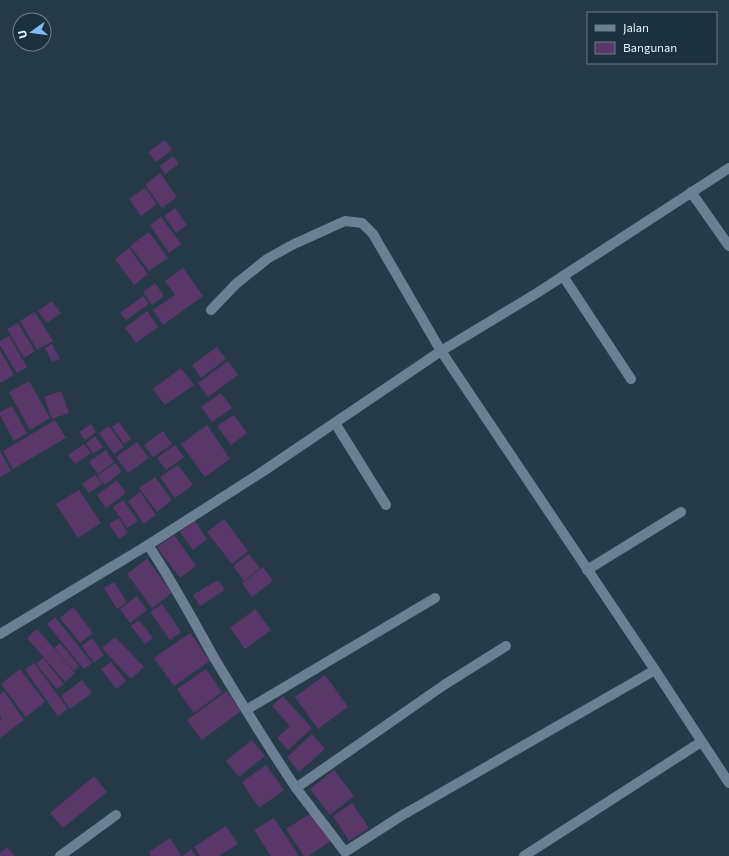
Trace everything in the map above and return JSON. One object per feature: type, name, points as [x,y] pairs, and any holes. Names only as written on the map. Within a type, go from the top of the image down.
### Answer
[{"type":"street","points":[[0,634],[148,545],[262,472],[441,352],[563,276],[729,168]]},
{"type":"street","points":[[692,192],[729,246]]},
{"type":"street","points":[[212,310],[236,284],[267,259],[292,245],[345,221],[362,223],[373,234],[441,352],[655,670],[729,783]]},
{"type":"street","points":[[563,276],[631,379]]},
{"type":"street","points":[[335,422],[386,505]]},
{"type":"street","points":[[587,570],[681,512]]},
{"type":"street","points":[[148,545],[246,710],[296,788],[342,854],[401,816],[655,670]]},
{"type":"street","points":[[246,710],[435,598]]},
{"type":"street","points":[[296,788],[444,685],[506,646]]},
{"type":"street","points":[[524,856],[701,742]]},
{"type":"street","points":[[60,856],[116,815]]},
{"type":"building","points":[[165,140],[172,150],[156,162],[148,152]]},
{"type":"building","points":[[173,156],[179,164],[165,174],[160,166]]},
{"type":"building","points":[[160,173],[177,197],[162,208],[145,185]]},
{"type":"building","points":[[145,188],[157,204],[141,216],[129,199]]},
{"type":"building","points":[[175,208],[187,225],[176,233],[164,216]]},
{"type":"building","points":[[161,217],[181,244],[169,253],[150,225]]},
{"type":"building","points":[[149,232],[168,258],[149,271],[130,246]]},
{"type":"building","points":[[129,248],[148,274],[134,285],[115,259]]},
{"type":"building","points":[[183,268],[203,296],[163,325],[153,310],[175,295],[165,281]]},
{"type":"building","points":[[155,283],[164,296],[152,305],[143,292]]},
{"type":"building","points":[[143,296],[149,304],[126,320],[120,313]]},
{"type":"building","points":[[52,301],[61,313],[47,323],[38,311]]},
{"type":"building","points":[[147,311],[158,327],[136,343],[125,328]]},
{"type":"building","points":[[35,312],[53,341],[37,350],[20,321]]},
{"type":"building","points":[[18,323],[35,351],[24,358],[7,329]]},
{"type":"building","points":[[9,336],[27,367],[17,373],[0,345],[0,341]]},
{"type":"building","points":[[52,344],[60,359],[52,362],[45,348]]},
{"type":"building","points":[[217,347],[226,359],[201,378],[192,365]]},
{"type":"building","points":[[0,350],[14,375],[0,383]]},
{"type":"building","points":[[228,361],[238,375],[208,397],[198,383]]},
{"type":"building","points":[[181,368],[194,385],[165,405],[153,389]]},
{"type":"building","points":[[29,381],[50,418],[30,430],[9,392]]},
{"type":"building","points":[[61,391],[69,413],[52,419],[44,397]]},
{"type":"building","points":[[221,393],[232,408],[212,422],[201,407]]},
{"type":"building","points":[[12,406],[27,433],[14,441],[0,415],[0,412]]},
{"type":"building","points":[[234,415],[247,433],[231,445],[217,426]]},
{"type":"building","points":[[55,420],[66,438],[13,469],[3,451]]},
{"type":"building","points":[[119,422],[131,439],[124,444],[112,427]]},
{"type":"building","points":[[91,424],[96,432],[85,440],[79,432]]},
{"type":"building","points":[[207,425],[230,459],[205,477],[181,444]]},
{"type":"building","points":[[109,426],[124,447],[114,454],[99,433]]},
{"type":"building","points":[[163,431],[172,444],[153,457],[144,445]]},
{"type":"building","points":[[95,436],[103,447],[93,454],[86,443]]},
{"type":"building","points":[[137,442],[149,458],[128,473],[116,457]]},
{"type":"building","points":[[84,444],[91,453],[75,464],[68,455]]},
{"type":"building","points":[[175,445],[184,457],[166,470],[157,458]]},
{"type":"building","points":[[106,450],[114,462],[98,474],[89,462]]},
{"type":"building","points":[[0,451],[11,471],[0,477]]},
{"type":"building","points":[[115,463],[122,472],[104,485],[97,476]]},
{"type":"building","points":[[178,465],[193,485],[175,498],[160,477]]},
{"type":"building","points":[[95,475],[102,484],[89,493],[82,484]]},
{"type":"building","points":[[155,477],[172,500],[157,512],[139,488]]},
{"type":"building","points":[[117,480],[126,493],[106,508],[97,495]]},
{"type":"building","points":[[79,490],[101,523],[78,538],[56,504]]},
{"type":"building","points":[[140,492],[156,515],[144,524],[128,501]]},
{"type":"building","points":[[123,500],[138,521],[127,528],[113,507]]},
{"type":"building","points":[[119,518],[128,533],[119,539],[109,524]]},
{"type":"building","points":[[224,519],[248,551],[232,564],[207,532]]},
{"type":"building","points":[[195,521],[207,539],[193,550],[180,532]]},
{"type":"building","points":[[174,535],[196,566],[180,578],[157,547]]},
{"type":"building","points":[[249,554],[260,568],[244,581],[233,566]]},
{"type":"building","points":[[147,559],[172,593],[152,608],[127,574]]},
{"type":"building","points":[[263,567],[273,581],[252,597],[242,583]]},
{"type":"building","points":[[218,580],[225,590],[200,606],[193,595]]},
{"type":"building","points":[[114,582],[127,602],[117,609],[104,588]]},
{"type":"building","points":[[137,596],[147,610],[130,623],[120,609]]},
{"type":"building","points":[[162,604],[181,632],[170,640],[150,612]]},
{"type":"building","points":[[73,607],[93,633],[80,643],[60,618]]},
{"type":"building","points":[[255,609],[271,630],[245,649],[230,628]]},
{"type":"building","points":[[55,617],[92,663],[84,669],[47,624]]},
{"type":"building","points":[[139,620],[153,638],[145,644],[131,626]]},
{"type":"building","points":[[37,629],[75,673],[65,682],[27,638]]},
{"type":"building","points":[[190,633],[210,661],[174,686],[154,658]]},
{"type":"building","points":[[115,637],[144,667],[131,679],[102,648]]},
{"type":"building","points":[[92,638],[104,655],[94,663],[82,646]]},
{"type":"building","points":[[60,643],[79,666],[74,671],[54,648]]},
{"type":"building","points":[[43,658],[64,684],[57,689],[36,664]]},
{"type":"building","points":[[111,662],[126,681],[116,689],[101,669]]},
{"type":"building","points":[[34,663],[68,709],[58,716],[25,670]]},
{"type":"building","points":[[20,669],[45,702],[26,717],[1,684]]},
{"type":"building","points":[[206,669],[222,692],[194,713],[177,689]]},
{"type":"building","points":[[325,675],[348,707],[318,729],[295,697]]},
{"type":"building","points":[[82,680],[92,693],[70,709],[61,696]]},
{"type":"building","points":[[4,691],[24,720],[0,738],[0,720],[2,718],[0,715],[0,694]]},
{"type":"building","points":[[227,691],[241,711],[202,740],[187,720]]},
{"type":"building","points":[[283,696],[312,728],[288,750],[277,738],[290,726],[272,706]]},
{"type":"building","points":[[312,734],[325,749],[299,772],[287,757]]},
{"type":"building","points":[[252,740],[265,756],[239,777],[226,761]]},
{"type":"building","points":[[266,765],[284,790],[259,808],[242,782]]},
{"type":"building","points":[[334,770],[354,796],[330,815],[310,789]]},
{"type":"building","points":[[94,776],[107,792],[63,828],[50,813]]},
{"type":"building","points":[[352,803],[369,828],[349,841],[333,816]]},
{"type":"building","points":[[313,812],[331,841],[308,856],[304,856],[286,829]]},
{"type":"building","points":[[274,818],[299,856],[271,856],[254,830]]},
{"type":"building","points":[[226,826],[238,844],[219,856],[200,856],[194,847]]},
{"type":"building","points":[[170,838],[181,855],[151,856],[149,852]]},
{"type":"building","points":[[7,847],[15,856],[0,856],[0,853]]},
{"type":"building","points":[[191,849],[196,856],[182,856]]}]
